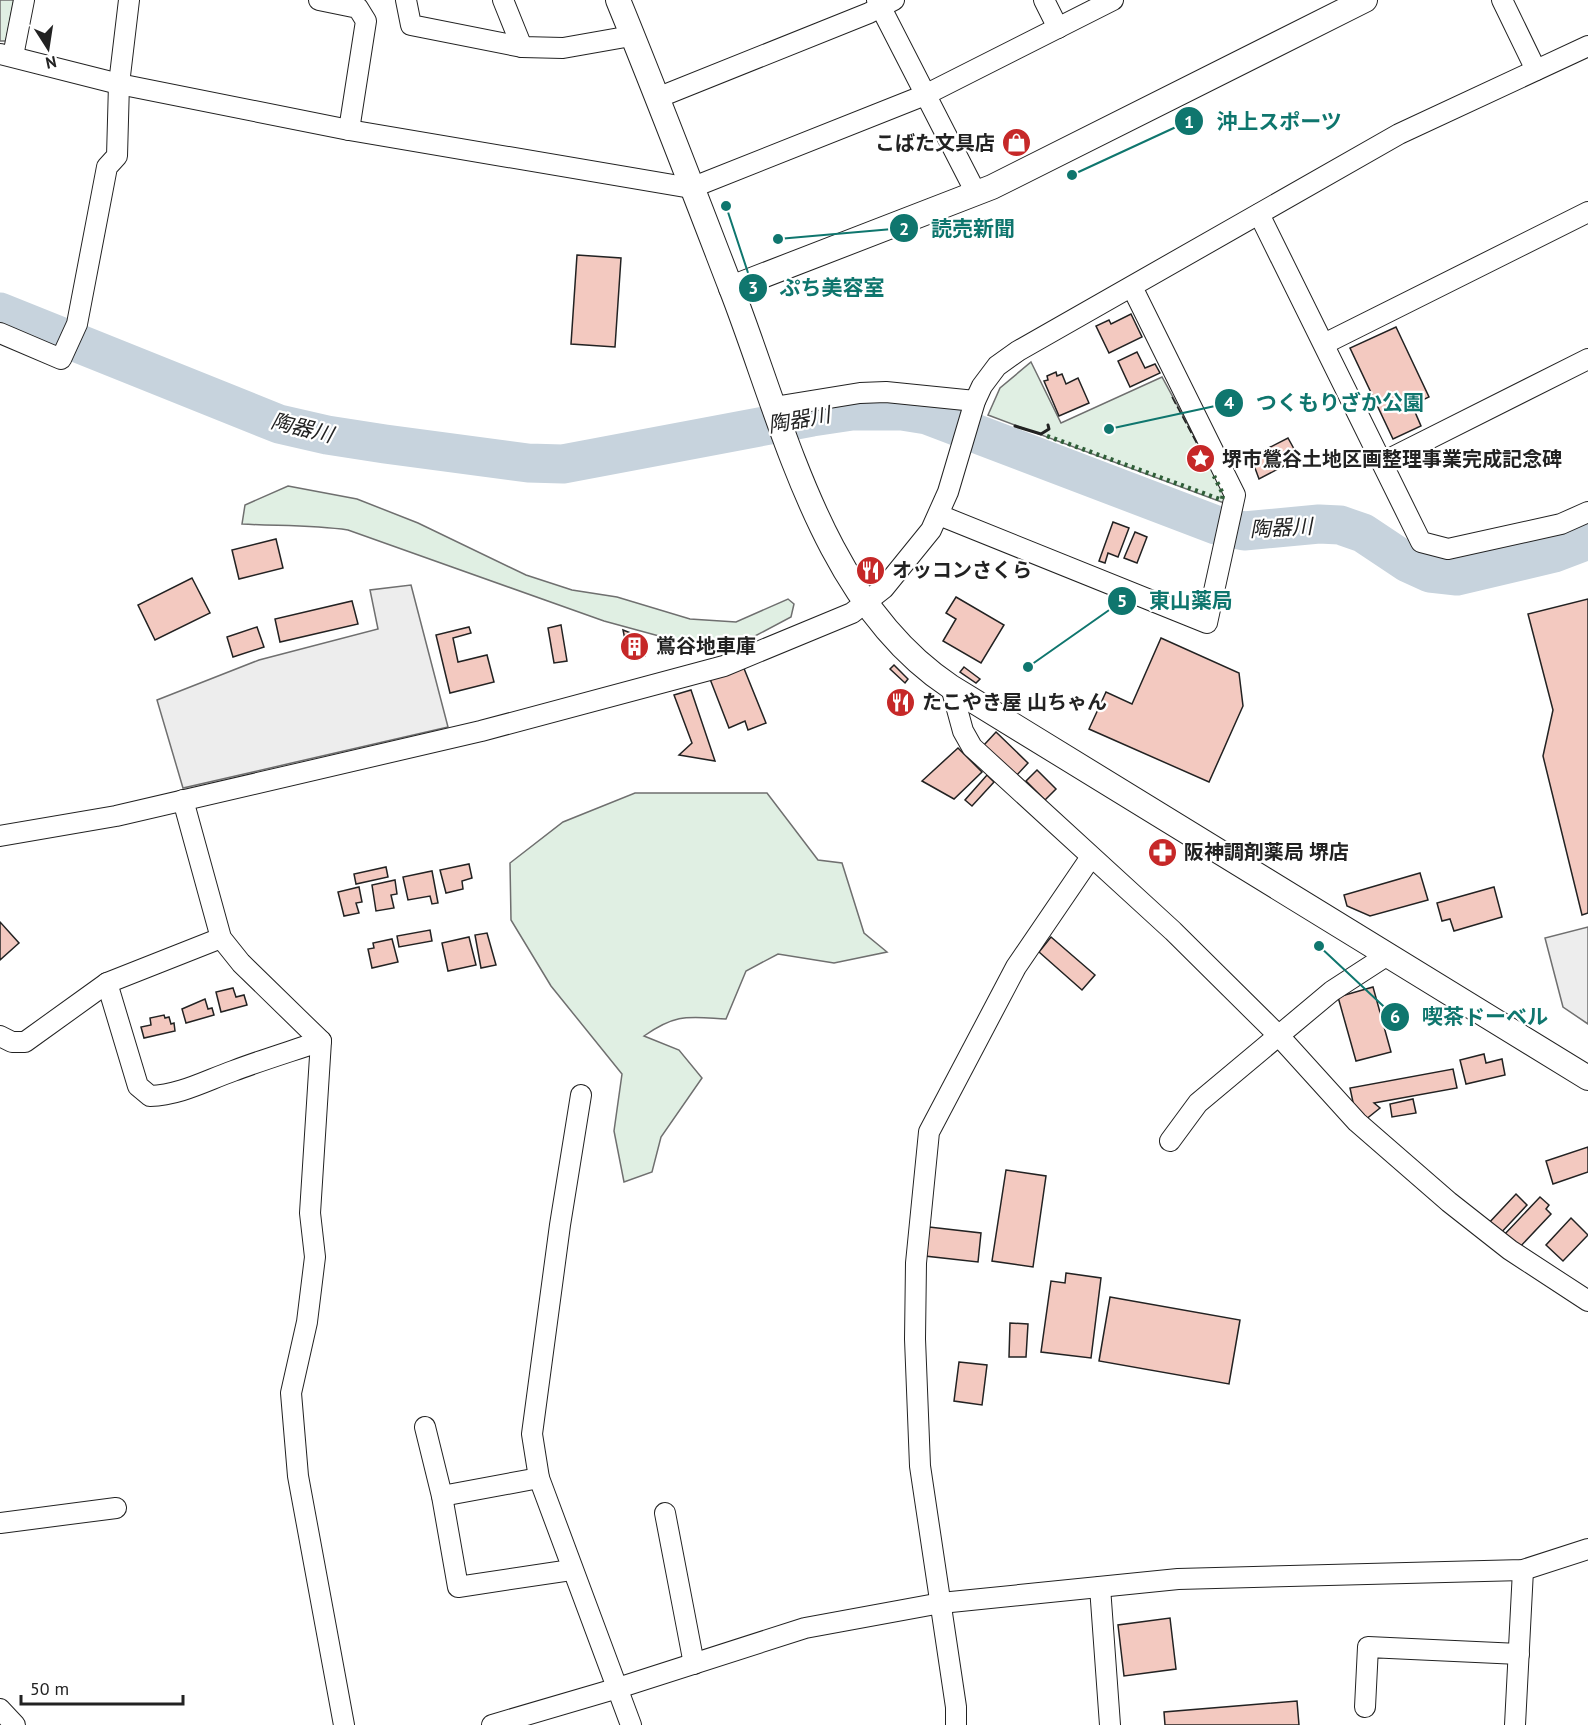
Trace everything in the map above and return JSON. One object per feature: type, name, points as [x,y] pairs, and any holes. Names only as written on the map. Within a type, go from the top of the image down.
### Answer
[{"type":"street","points":[[24,0],[6,55],[119,84],[349,130],[691,188],[926,95],[1113,0]]},
{"type":"street","points":[[0,333],[61,358],[74,331],[107,167],[117,156],[119,84],[129,0]]},
{"type":"street","points":[[319,0],[358,8],[366,21],[349,130]]},
{"type":"street","points":[[406,0],[411,25],[522,47],[563,48],[631,36]]},
{"type":"street","points":[[503,0],[522,47]]},
{"type":"street","points":[[1044,0],[1058,28]]},
{"type":"street","points":[[731,288],[976,193],[1337,6],[1365,0]]},
{"type":"street","points":[[1502,0],[1536,70]]},
{"type":"street","points":[[625,2],[631,36],[731,288],[786,439],[825,534],[879,621],[900,644],[951,687],[1386,956],[1588,1077]]},
{"type":"street","points":[[657,98],[884,2],[926,95],[976,193]]},
{"type":"street","points":[[0,836],[116,816],[481,730],[723,666],[852,613],[868,603],[888,583],[931,530],[939,515],[973,410],[997,366],[1018,351],[1399,134],[1588,46]]},
{"type":"street","points":[[1324,344],[1588,212]]},
{"type":"street","points":[[1259,214],[1421,542],[1448,549],[1561,524],[1588,512]]},
{"type":"street","points":[[939,515],[1207,623],[1235,495],[1131,287]]},
{"type":"street","points":[[1383,462],[1588,359]]},
{"type":"street","points":[[776,410],[860,393],[886,392],[973,410]]},
{"type":"street","points":[[951,687],[963,731],[972,747],[1173,931],[1279,1036],[1357,1122],[1449,1202],[1510,1250],[1588,1301]]},
{"type":"street","points":[[183,800],[221,938],[241,963],[321,1041],[310,1213],[315,1257],[308,1322],[291,1393],[298,1476],[344,1725]]},
{"type":"street","points":[[956,1725],[941,1603],[920,1466],[915,1339],[916,1263],[929,1132],[1016,967],[1091,857]]},
{"type":"street","points":[[0,1036],[12,1042],[25,1042],[107,983],[221,938]]},
{"type":"street","points":[[1170,1141],[1198,1103],[1332,992],[1386,956]]},
{"type":"street","points":[[107,983],[138,1086],[150,1096],[165,1096],[197,1086],[230,1072],[321,1041]]},
{"type":"street","points":[[581,1095],[560,1225],[532,1434],[539,1478],[630,1725]]},
{"type":"street","points":[[425,1427],[442,1496],[458,1587],[571,1570]]},
{"type":"street","points":[[442,1496],[539,1478]]},
{"type":"street","points":[[0,1522],[116,1508]]},
{"type":"street","points":[[665,1513],[694,1664]]},
{"type":"street","points":[[492,1725],[618,1688],[805,1628],[941,1603],[1178,1579],[1523,1570],[1588,1549]]},
{"type":"street","points":[[1515,1725],[1523,1570]]},
{"type":"street","points":[[1100,1587],[1110,1725]]},
{"type":"street","points":[[1365,1707],[1368,1647],[1519,1654]]},
{"type":"street","points":[[0,1709],[15,1725]]},
{"type":"green space","points":[[0,0],[14,0],[6,41],[0,41]]},
{"type":"green space","points":[[1031,362],[1061,423],[1162,377],[1225,493],[1224,503],[988,415],[1000,388]]},
{"type":"green space","points":[[288,486],[357,499],[418,523],[526,575],[572,590],[617,597],[690,619],[736,622],[788,599],[794,604],[791,617],[755,636],[714,644],[681,642],[604,621],[348,530],[242,524],[245,505]]},
{"type":"green space","points":[[635,793],[767,793],[818,860],[842,863],[864,933],[887,952],[834,963],[778,954],[746,971],[726,1019],[683,1018],[665,1023],[644,1036],[679,1050],[702,1078],[661,1137],[652,1172],[624,1182],[614,1131],[622,1074],[551,986],[511,920],[510,863],[563,822]]},
{"type":"shaded area","points":[[411,585],[448,727],[183,788],[157,700],[259,660],[378,629],[370,590]]},
{"type":"shaded area","points":[[1588,927],[1588,1024],[1563,1007],[1545,938]]},
{"type":"building","points":[[577,255],[621,258],[615,347],[571,344]]},
{"type":"building","points":[[1131,314],[1142,337],[1109,353],[1096,326],[1109,320],[1111,324]]},
{"type":"building","points":[[1396,327],[1429,397],[1412,405],[1421,426],[1393,439],[1350,348]]},
{"type":"building","points":[[1137,352],[1145,368],[1155,364],[1160,373],[1130,387],[1118,361]]},
{"type":"building","points":[[1056,372],[1057,376],[1062,374],[1066,384],[1078,378],[1089,403],[1059,416],[1044,381],[1048,380],[1047,376]]},
{"type":"building","points":[[1288,438],[1299,458],[1259,479],[1251,457]]},
{"type":"building","points":[[1113,522],[1129,528],[1118,557],[1108,553],[1105,563],[1099,561]]},
{"type":"building","points":[[1135,532],[1147,537],[1137,563],[1124,558]]},
{"type":"building","points":[[276,539],[283,568],[239,579],[232,550]]},
{"type":"building","points":[[192,578],[210,613],[155,640],[138,605]]},
{"type":"building","points":[[956,597],[1004,625],[981,663],[943,641],[956,619],[946,613]]},
{"type":"building","points":[[1588,599],[1588,913],[1582,915],[1543,756],[1553,710],[1528,614]]},
{"type":"building","points":[[352,601],[358,624],[280,642],[275,619]]},
{"type":"building","points":[[561,625],[567,661],[554,663],[548,628]]},
{"type":"building","points":[[257,627],[264,647],[233,657],[227,637]]},
{"type":"building","points":[[469,627],[471,633],[453,638],[458,662],[487,655],[494,682],[450,693],[436,635]]},
{"type":"building","name":"鴬谷地車庫","points":[[623,630],[641,637],[645,656],[629,659]]},
{"type":"building","points":[[1161,638],[1239,673],[1243,706],[1209,782],[1089,729],[1106,692],[1132,704]]},
{"type":"building","points":[[894,665],[908,679],[905,683],[890,669]]},
{"type":"building","points":[[743,666],[766,723],[748,730],[745,721],[729,728],[710,679]]},
{"type":"building","points":[[964,667],[980,679],[976,683],[960,672]]},
{"type":"building","points":[[691,690],[715,761],[679,755],[692,743],[674,695]]},
{"type":"building","points":[[996,732],[1028,763],[1016,776],[984,745]]},
{"type":"building","points":[[958,748],[982,772],[954,799],[922,781]]},
{"type":"building","points":[[1037,770],[1056,789],[1045,800],[1026,781]]},
{"type":"building","points":[[987,775],[994,782],[972,806],[965,800]]},
{"type":"building","points":[[469,864],[472,878],[462,881],[463,889],[446,893],[440,870]]},
{"type":"building","points":[[386,867],[388,877],[356,884],[354,874]]},
{"type":"building","points":[[432,871],[438,903],[432,904],[430,896],[408,900],[403,877]]},
{"type":"building","points":[[1420,873],[1428,900],[1370,916],[1347,906],[1344,895]]},
{"type":"building","points":[[395,880],[397,894],[391,895],[394,908],[376,911],[372,885]]},
{"type":"building","points":[[359,887],[362,902],[356,903],[359,913],[344,916],[338,892]]},
{"type":"building","points":[[1494,887],[1502,917],[1454,931],[1450,919],[1442,921],[1437,903]]},
{"type":"building","points":[[0,922],[19,943],[0,960]]},
{"type":"building","points":[[430,930],[432,941],[399,947],[397,936]]},
{"type":"building","points":[[487,933],[496,965],[481,968],[475,935]]},
{"type":"building","points":[[469,937],[476,965],[448,971],[442,943]]},
{"type":"building","points":[[1051,937],[1095,975],[1082,990],[1039,952]]},
{"type":"building","points":[[392,939],[398,962],[372,968],[368,949],[374,948],[373,943]]},
{"type":"building","points":[[1373,987],[1391,1052],[1356,1061],[1338,997]]},
{"type":"building","points":[[233,988],[236,997],[244,995],[247,1005],[221,1012],[216,992]]},
{"type":"building","points":[[205,999],[208,1009],[212,1008],[214,1015],[186,1023],[182,1009]]},
{"type":"building","points":[[164,1015],[165,1018],[169,1017],[171,1024],[174,1023],[175,1031],[144,1038],[141,1027],[151,1025],[150,1018]]},
{"type":"building","points":[[1484,1054],[1486,1063],[1502,1059],[1505,1075],[1466,1084],[1460,1060]]},
{"type":"building","points":[[1453,1069],[1457,1088],[1374,1103],[1380,1108],[1365,1120],[1354,1107],[1350,1088]]},
{"type":"building","points":[[1413,1099],[1416,1113],[1392,1117],[1390,1104]]},
{"type":"building","points":[[1588,1147],[1588,1172],[1553,1184],[1546,1161]]},
{"type":"building","points":[[1006,1170],[1046,1176],[1033,1267],[992,1261]]},
{"type":"building","points":[[1516,1194],[1527,1205],[1498,1236],[1487,1225]]},
{"type":"building","points":[[1540,1197],[1549,1205],[1546,1209],[1551,1214],[1517,1250],[1503,1236]]},
{"type":"building","points":[[1571,1218],[1588,1235],[1563,1261],[1546,1245]]},
{"type":"building","points":[[929,1227],[981,1233],[978,1262],[925,1256]]},
{"type":"building","points":[[1066,1273],[1101,1278],[1091,1358],[1041,1352],[1051,1281],[1065,1283]]},
{"type":"building","points":[[1110,1297],[1240,1320],[1229,1384],[1099,1361]]},
{"type":"building","points":[[1010,1323],[1028,1324],[1026,1357],[1009,1357]]},
{"type":"building","points":[[959,1362],[987,1365],[982,1405],[954,1401]]},
{"type":"building","points":[[1170,1618],[1176,1669],[1124,1676],[1118,1625]]},
{"type":"building","points":[[1297,1701],[1299,1725],[1165,1725],[1164,1712]]},
{"type":"waterway","name":"陶器川","points":[[0,312],[279,424],[327,435],[385,444],[528,463],[563,464],[812,417],[852,411],[902,411],[927,415],[1216,525],[1244,531],[1319,524],[1340,525],[1363,533],[1408,563],[1430,573],[1457,576],[1554,553],[1588,540]]},
{"type":"hedge","points":[[1047,436],[1222,500],[1223,494],[1214,476]]},
{"type":"fence","points":[[1172,397],[1203,455]]},
{"type":"wall","points":[[1015,426],[1041,434],[1049,429],[1048,425]]},
{"type":"place","name":"こばた文具店","points":[[1016,143]]},
{"type":"place","name":"沖上スポーツ","points":[[1072,175]]},
{"type":"place","name":"ぷち美容室","points":[[726,206]]},
{"type":"place","name":"読売新聞","points":[[778,239]]},
{"type":"place","name":"つくもりざか公園","points":[[1109,429]]},
{"type":"place","name":"堺市鶯谷土地区画整理事業完成記念碑","points":[[1201,459]]},
{"type":"place","name":"オッコンさくら","points":[[871,570]]},
{"type":"place","name":"鴬谷地車庫","points":[[635,646]]},
{"type":"place","name":"東山薬局","points":[[1028,667]]},
{"type":"place","name":"たこやき屋 山ちゃん","points":[[901,702]]},
{"type":"place","name":"阪神調剤薬局 堺店","points":[[1163,852]]},
{"type":"place","name":"喫茶ドーベル","points":[[1319,946]]}]
